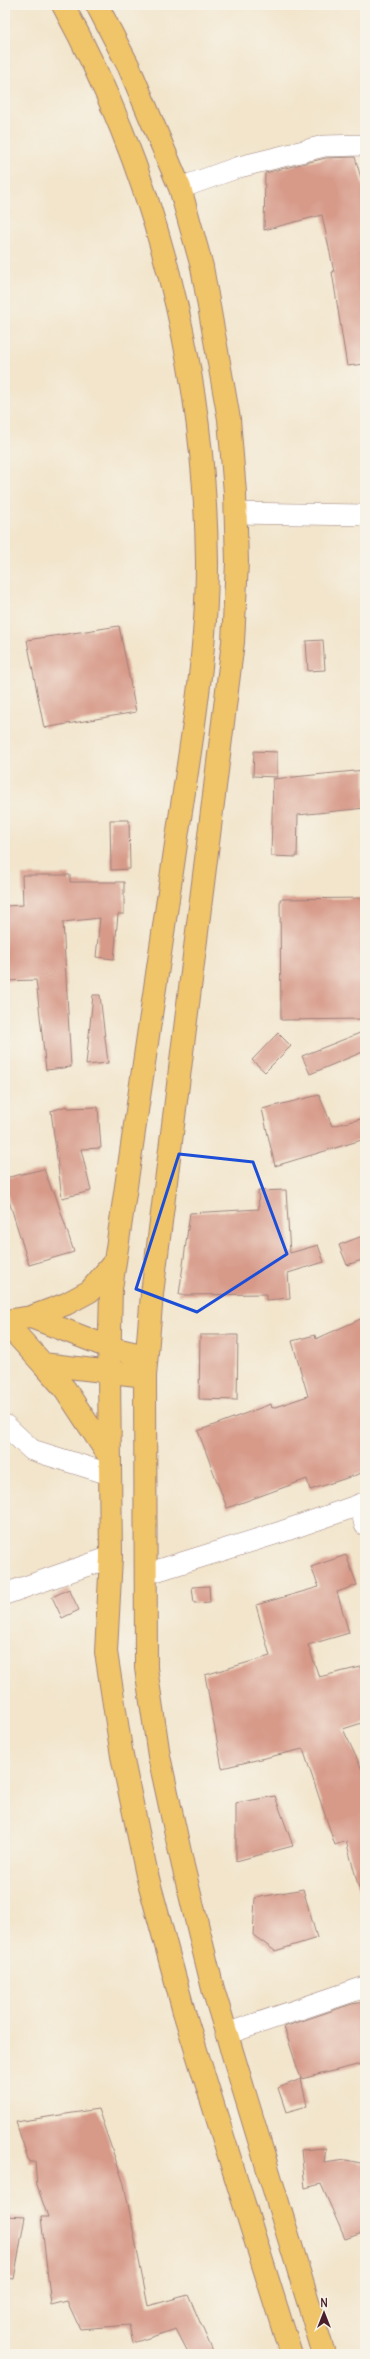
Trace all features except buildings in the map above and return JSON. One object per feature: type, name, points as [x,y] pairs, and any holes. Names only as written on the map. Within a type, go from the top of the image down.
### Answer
[{"type":"main road","points":[[63,5],[102,83],[135,162],[156,224],[169,274],[190,375],[201,460],[207,563],[203,641],[186,771],[111,1289],[111,1348],[109,1373],[111,1557],[106,1652],[122,1756],[147,1875],[184,2012],[291,2354]]},
{"type":"main road","points":[[97,5],[129,67],[180,188],[202,267],[217,342],[229,419],[236,513],[237,562],[233,642],[153,1286],[145,1366],[146,1668],[159,1756],[183,1866],[226,2034],[324,2354]]},
{"type":"main road","points":[[5,1322],[31,1317],[66,1304],[90,1291],[115,1261]]},
{"type":"main road","points":[[31,1317],[111,1348],[145,1366]]},
{"type":"main road","points":[[5,1322],[65,1389],[109,1465]]},
{"type":"main road","points":[[43,1364],[109,1373],[145,1366]]},
{"type":"street","points":[[180,188],[239,167],[316,148],[365,145]]},
{"type":"street","points":[[236,513],[365,515]]},
{"type":"street","points":[[5,1425],[32,1450],[109,1465]]},
{"type":"street","points":[[146,1574],[281,1532],[362,1504],[365,1525]]},
{"type":"street","points":[[5,1594],[111,1557]]},
{"type":"street","points":[[226,2034],[365,1987]]},
{"type":"highlighted area","points":[[179,1154],[253,1162],[287,1254],[197,1312],[136,1289]]}]
